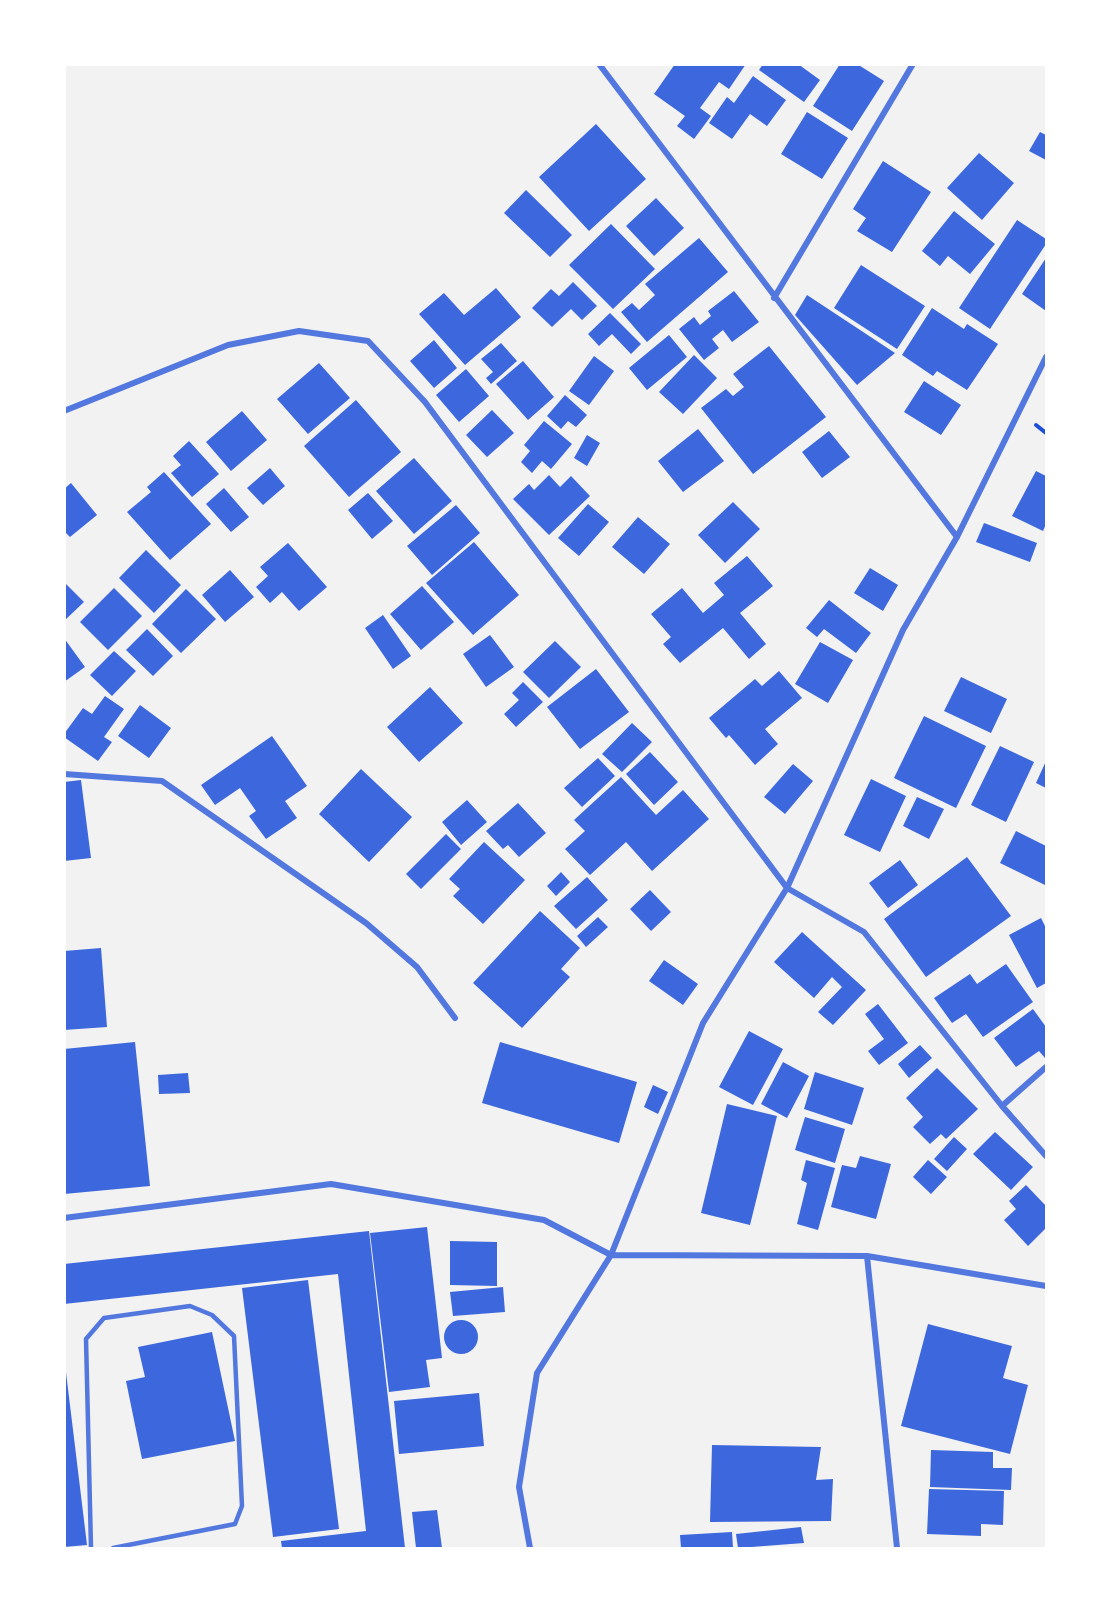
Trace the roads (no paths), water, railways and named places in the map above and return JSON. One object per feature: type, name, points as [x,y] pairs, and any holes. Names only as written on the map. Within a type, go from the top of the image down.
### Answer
[{"type":"street","points":[[599,64],[957,537]]},
{"type":"street","points":[[774,298],[913,64]]},
{"type":"street","points":[[64,411],[228,345],[299,330],[368,341],[425,402],[787,888],[864,932],[1002,1106],[1047,1156]]},
{"type":"street","points":[[530,1548],[519,1487],[537,1373],[611,1255],[703,1023],[787,888],[903,630],[957,537],[1047,357]]},
{"type":"street","points":[[64,774],[162,781],[366,923],[417,967],[455,1018]]},
{"type":"street","points":[[1002,1106],[1047,1067]]},
{"type":"street","points":[[64,1218],[331,1184],[544,1220],[611,1255],[867,1256],[1047,1286]]},
{"type":"street","points":[[867,1256],[897,1548]]},
{"type":"lane","points":[[92,1548],[86,1339],[104,1318],[190,1306],[212,1315],[234,1335],[242,1506],[235,1524],[113,1548]]}]
